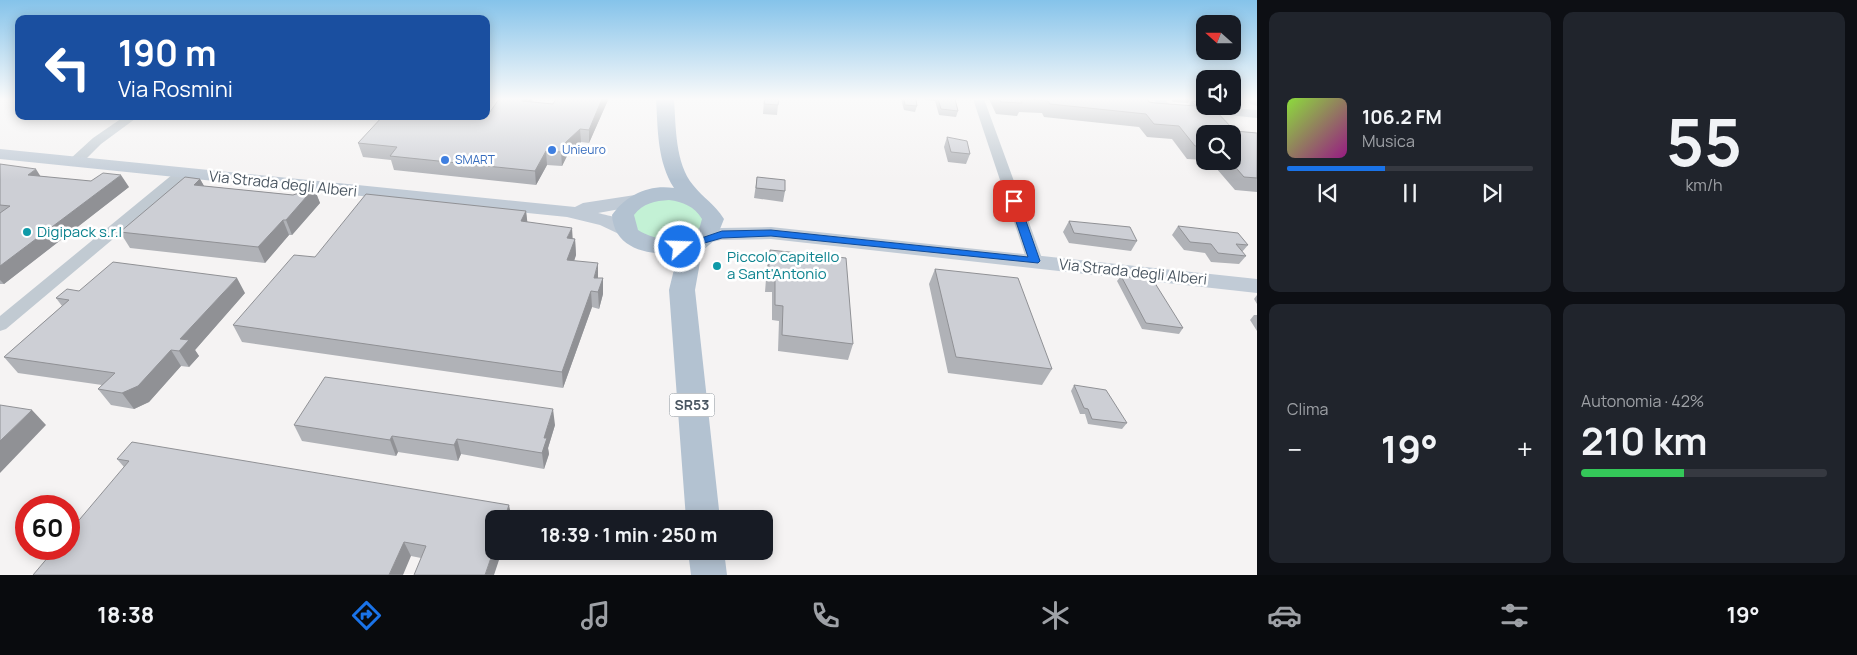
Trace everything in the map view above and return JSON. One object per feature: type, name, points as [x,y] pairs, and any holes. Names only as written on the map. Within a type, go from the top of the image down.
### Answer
[{"type":"main road","points":[[668,126],[671,160],[684,190],[704,207],[711,229],[700,240],[671,248],[650,245],[637,240],[626,230],[623,215],[659,185],[671,160]]},
{"type":"main road","name":"Via Strada degli Alberi","points":[[0,154],[567,211],[607,220],[626,230]]},
{"type":"main road","points":[[642,198],[673,194],[704,207]]},
{"type":"main road","name":"Via Strada degli Alberi","points":[[567,211],[604,208],[642,198]]},
{"type":"main road","name":"Via Strada degli Alberi","points":[[704,207],[733,223],[771,233]]},
{"type":"main road","name":"Via Strada degli Alberi","points":[[700,240],[722,234],[771,233],[1257,286]]},
{"type":"main road","name":"SR53","points":[[700,240],[690,251],[682,290],[702,510]]},
{"type":"main road","name":"SR53","points":[[650,245],[672,271],[682,290]]},
{"type":"main road","points":[[707,560],[709,575]]},
{"type":"street","points":[[75,162],[97,141],[119,126]]},
{"type":"street","points":[[987,126],[1035,261]]},
{"type":"street","points":[[4,319],[183,173]]},
{"type":"green space","points":[[671,198],[698,208],[704,223],[694,236],[671,242],[640,235],[630,216],[641,203]]},
{"type":"building","points":[[374,126],[591,126],[589,130],[580,129],[566,142],[561,152],[546,151],[535,171],[390,156],[397,147],[358,143]]},
{"type":"building","points":[[1177,126],[1196,126],[1195,146],[1179,126]]},
{"type":"building","points":[[1241,132],[1257,133],[1257,178],[1244,177],[1238,170],[1241,170]]},
{"type":"building","points":[[947,137],[967,141],[970,154],[951,152]]},
{"type":"building","points":[[0,164],[36,169],[28,175],[91,181],[103,173],[121,175],[0,266],[0,213],[10,206],[0,205]]},
{"type":"building","points":[[185,177],[200,179],[194,185],[293,195],[314,188],[286,220],[283,220],[258,247],[120,232]]},
{"type":"building","points":[[757,177],[785,180],[785,191],[756,188]]},
{"type":"building","points":[[366,194],[526,211],[521,221],[572,228],[567,238],[575,239],[567,260],[598,263],[594,278],[603,278],[598,292],[591,291],[562,372],[233,325],[294,255],[315,257]]},
{"type":"building","points":[[1069,221],[1130,227],[1137,241],[1074,233]]},
{"type":"building","points":[[1178,226],[1238,233],[1248,245],[1236,244],[1246,256],[1218,253],[1211,244],[1190,242]]},
{"type":"building","points":[[770,250],[846,258],[853,344],[782,335],[783,306],[775,305],[775,277],[768,276]]},
{"type":"building","points":[[113,262],[237,278],[180,339],[189,340],[179,351],[171,350],[138,386],[122,393],[98,389],[115,373],[4,357],[69,300],[56,298],[67,289],[79,291]]},
{"type":"building","points":[[935,269],[1018,278],[1052,369],[956,357]]},
{"type":"building","points":[[1121,276],[1153,280],[1183,328],[1146,323]]},
{"type":"building","points":[[325,377],[553,409],[544,438],[547,438],[542,453],[457,439],[454,445],[392,436],[390,440],[294,425]]},
{"type":"building","points":[[1074,385],[1106,390],[1127,423],[1092,419],[1088,409],[1084,408]]},
{"type":"building","points":[[0,405],[32,410],[0,441]]},
{"type":"building","points":[[132,442],[509,505],[507,510],[485,510],[485,560],[490,560],[485,575],[414,575],[426,546],[404,542],[389,575],[33,575],[46,560],[80,560],[80,519],[129,461],[117,459]]},
{"type":"place","name":"Unieuro","points":[[552,150]]},
{"type":"place","name":"SMART","points":[[445,160]]},
{"type":"place","name":"Digipack s.r.l","points":[[27,232]]},
{"type":"place","name":"Piccolo capitello a Sant'Antonio","points":[[717,266]]},
{"type":"route","points":[[680,247],[703,238],[722,234],[771,233],[1035,261],[1014,201]]}]
